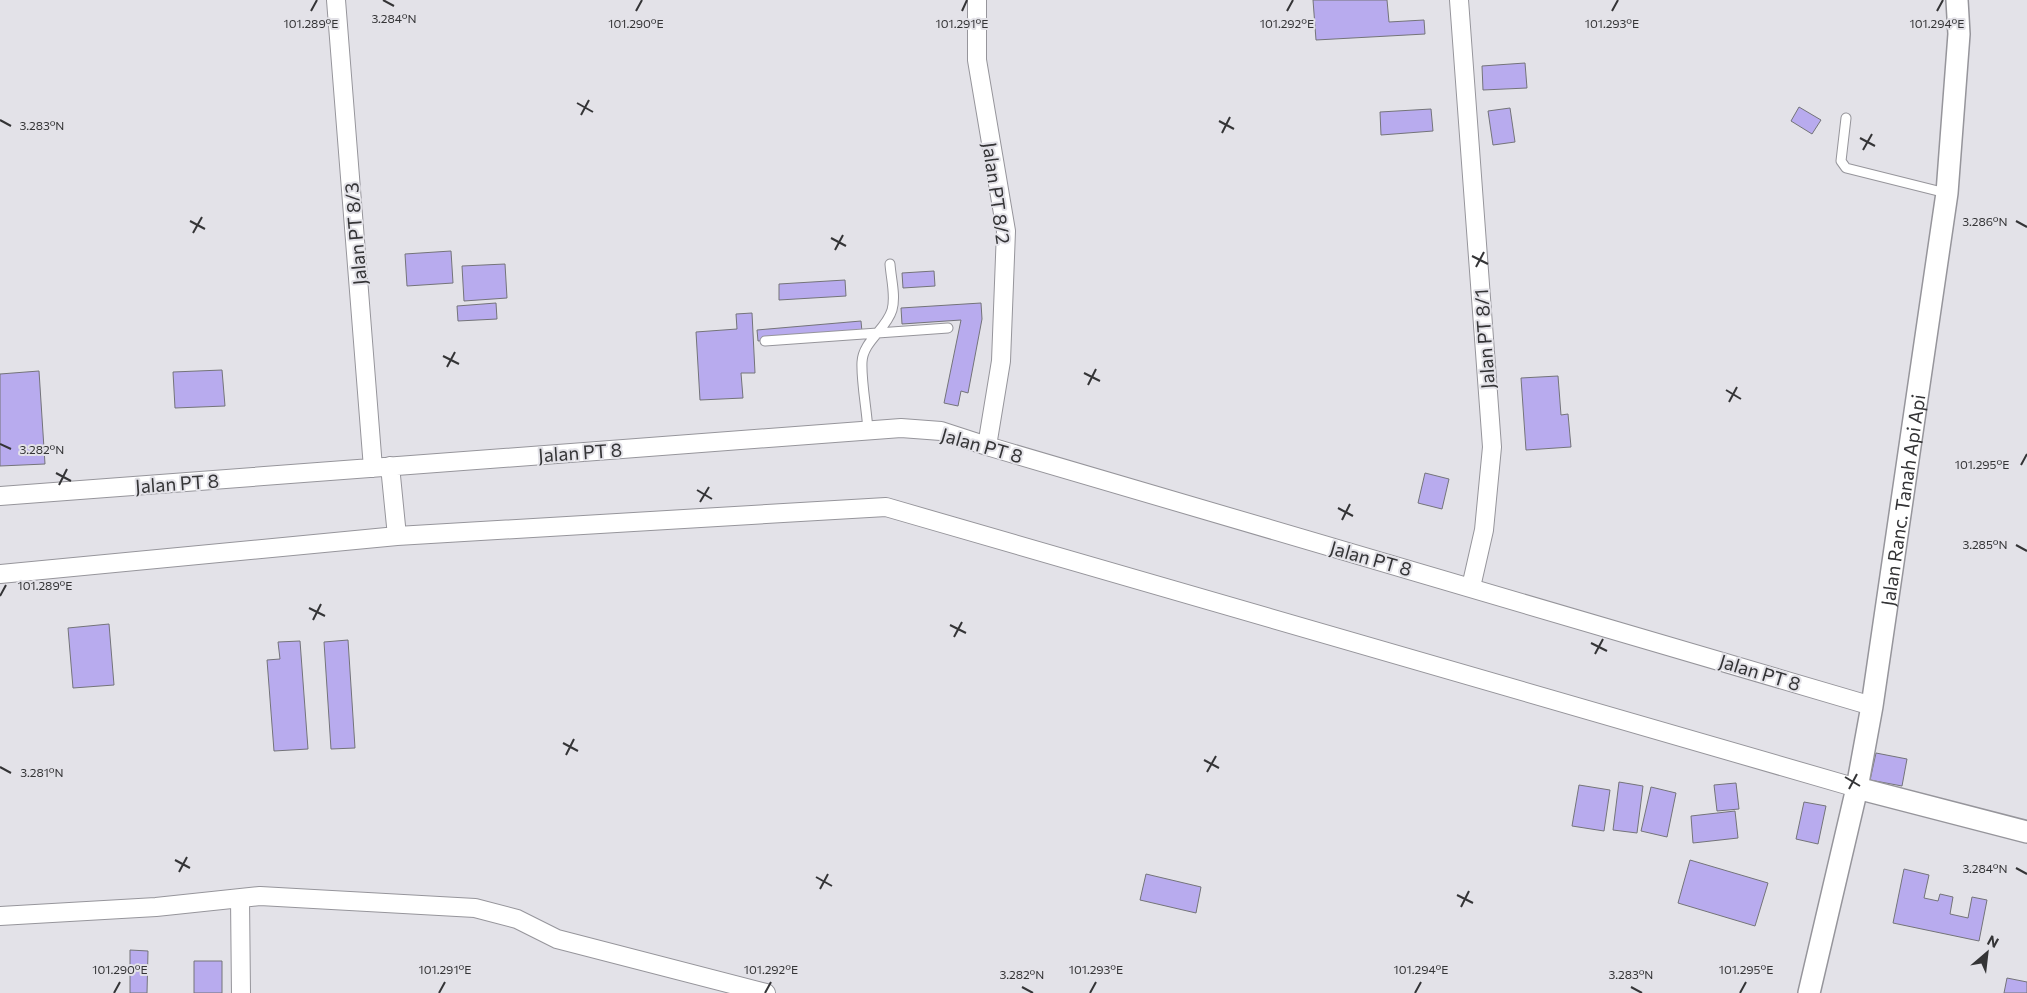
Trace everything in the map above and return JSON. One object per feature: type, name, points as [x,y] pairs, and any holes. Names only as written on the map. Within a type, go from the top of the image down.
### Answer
[{"type":"street","name":"Jalan PT 8/3","points":[[336,0],[385,473],[396,527]]},
{"type":"street","name":"Jalan PT 8/2","points":[[977,0],[976,60],[1006,232],[1000,361],[987,446]]},
{"type":"street","name":"Jalan PT 8/1","points":[[1459,0],[1492,447],[1484,530],[1471,587]]},
{"type":"street","name":"Jalan Ranc. Tanah Api Api","points":[[1809,993],[1857,788],[1872,706],[1947,193],[1959,34],[1957,0]]},
{"type":"street","name":"Jalan PT 8","points":[[0,496],[385,473],[901,428],[941,431],[1872,706]]},
{"type":"street","points":[[0,574],[396,527],[886,507],[1857,788],[2027,832]]},
{"type":"street","points":[[0,916],[156,907],[260,896],[475,908],[516,919],[557,939],[766,993]]},
{"type":"street","points":[[240,898],[241,993]]},
{"type":"lane","points":[[1846,118],[1842,161],[1846,168],[1947,193]]},
{"type":"lane","points":[[868,431],[862,361],[868,343],[879,333],[892,310],[893,297],[890,264]]},
{"type":"lane","points":[[765,341],[948,328]]},
{"type":"building","points":[[1313,0],[1387,0],[1389,22],[1424,20],[1425,34],[1316,40]]},
{"type":"building","points":[[1525,63],[1527,88],[1483,90],[1482,66]]},
{"type":"building","points":[[1799,107],[1821,120],[1812,134],[1791,121]]},
{"type":"building","points":[[1510,108],[1515,142],[1493,145],[1488,111]]},
{"type":"building","points":[[1431,109],[1433,131],[1381,135],[1380,112]]},
{"type":"building","points":[[451,251],[453,283],[407,286],[405,254]]},
{"type":"building","points":[[505,264],[507,298],[464,301],[462,266]]},
{"type":"building","points":[[934,271],[935,286],[903,288],[902,273]]},
{"type":"building","points":[[845,280],[846,296],[779,300],[779,284]]},
{"type":"building","points":[[496,303],[497,319],[458,321],[457,306]]},
{"type":"building","points":[[981,303],[982,319],[968,393],[961,391],[958,406],[944,403],[961,320],[902,324],[901,308]]},
{"type":"building","points":[[752,313],[755,373],[741,373],[743,398],[700,400],[696,332],[737,329],[736,314]]},
{"type":"building","points":[[861,321],[862,332],[758,341],[757,330]]},
{"type":"building","points":[[222,370],[225,406],[175,408],[173,372]]},
{"type":"building","points":[[39,371],[45,464],[0,466],[0,374]]},
{"type":"building","points":[[1558,376],[1561,415],[1568,414],[1571,447],[1526,450],[1521,378]]},
{"type":"building","points":[[1425,473],[1449,479],[1442,509],[1418,503]]},
{"type":"building","points":[[109,624],[114,685],[73,688],[68,628]]},
{"type":"building","points":[[348,640],[355,748],[331,749],[324,642]]},
{"type":"building","points":[[300,641],[308,749],[274,751],[267,660],[280,659],[278,642]]},
{"type":"building","points":[[1876,753],[1907,759],[1902,786],[1870,780]]},
{"type":"building","points":[[1619,782],[1643,786],[1637,833],[1613,830]]},
{"type":"building","points":[[1736,783],[1739,809],[1717,811],[1714,785]]},
{"type":"building","points":[[1579,785],[1610,790],[1604,831],[1572,826]]},
{"type":"building","points":[[1651,787],[1676,793],[1667,837],[1641,831]]},
{"type":"building","points":[[1804,802],[1826,806],[1818,844],[1796,839]]},
{"type":"building","points":[[1735,811],[1738,838],[1693,843],[1691,816]]},
{"type":"building","points":[[1690,860],[1768,883],[1755,926],[1678,903]]},
{"type":"building","points":[[1904,869],[1929,875],[1924,898],[1938,901],[1940,894],[1953,897],[1950,914],[1968,918],[1972,897],[1987,900],[1979,941],[1893,923]]},
{"type":"building","points":[[1146,874],[1201,887],[1196,913],[1140,900]]},
{"type":"building","points":[[130,950],[148,951],[147,993],[130,993]]},
{"type":"building","points":[[194,961],[222,961],[222,993],[194,993]]},
{"type":"building","points":[[2007,978],[2027,982],[2027,993],[2004,993]]}]
